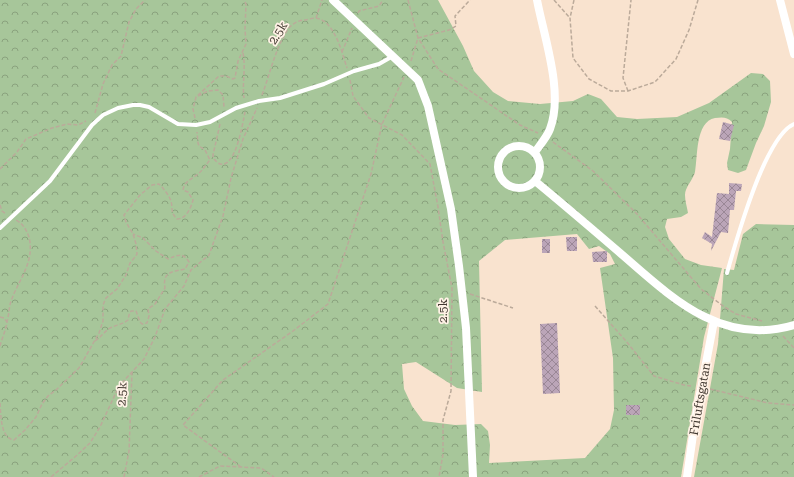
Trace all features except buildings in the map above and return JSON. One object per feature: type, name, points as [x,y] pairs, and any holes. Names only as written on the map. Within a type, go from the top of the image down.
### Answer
[{"type":"street","points":[[333,0],[418,80],[428,106],[451,209],[462,291],[466,328],[473,477]]},
{"type":"street","points":[[534,152],[546,137],[550,128],[554,113],[555,91],[537,0]]},
{"type":"street","points":[[780,0],[794,54]]},
{"type":"street","points":[[526,146],[538,157],[541,166],[539,176],[535,181],[523,188],[516,188],[509,185],[500,175],[498,165],[500,158],[512,147],[526,146]]},
{"type":"street","points":[[535,181],[670,296],[693,312],[723,325],[740,328],[756,330],[776,329],[794,325]]},
{"type":"street","name":"Friluftsgatan","points":[[687,477],[714,321]]},
{"type":"lane","points":[[0,228],[50,181],[92,125],[103,115],[118,108],[133,104],[140,105],[149,107],[178,124],[196,125],[210,122],[236,108],[259,101],[280,98],[324,84],[379,64],[393,56]]},
{"type":"lane","points":[[727,272],[744,219],[767,159],[779,137],[788,127],[794,124]]},
{"type":"path","points":[[95,114],[104,84],[112,65],[121,56],[129,22],[136,9],[146,0]]},
{"type":"path","points":[[0,403],[5,434],[8,438],[14,440],[36,417],[42,404],[48,396],[79,368],[101,328],[106,298],[116,289],[126,275],[130,263],[135,257],[136,244],[124,215],[140,195],[152,185],[159,184],[170,199],[171,209],[177,219],[183,218],[190,210],[193,200],[188,192],[183,190],[183,188],[188,180],[198,174],[210,160],[206,150],[198,143],[193,108],[196,97],[219,76],[226,76],[233,79],[235,78],[238,61],[246,44],[246,4],[244,0]]},
{"type":"path","points":[[316,18],[322,0]]},
{"type":"path","points":[[408,0],[418,38],[438,69],[520,125],[546,137],[593,170],[637,214],[701,289],[736,314],[760,320],[776,329],[794,348]]},
{"type":"path","points":[[418,38],[449,30],[456,26],[455,16],[470,0]]},
{"type":"path","points":[[554,0],[570,18]]},
{"type":"path","points":[[574,0],[570,18],[573,58],[589,79],[612,91],[628,91],[655,82],[676,59],[689,30],[698,0]]},
{"type":"path","points":[[628,91],[624,78],[631,0]]},
{"type":"path","name":"2.5k","points":[[124,477],[129,451],[132,372],[144,360],[155,337],[165,309],[184,286],[191,270],[209,255],[223,216],[231,178],[243,140],[270,74],[277,49],[289,28],[298,21],[316,18],[326,23],[339,41],[353,96],[369,118],[402,135],[430,164],[452,288],[451,391],[443,420],[443,454],[439,477]]},
{"type":"path","points":[[241,467],[183,425],[223,380],[293,331],[328,304],[371,174],[382,124],[408,70],[418,38]]},
{"type":"path","points":[[0,169],[17,152],[26,139],[52,128],[67,124],[78,125],[84,123],[89,118]]},
{"type":"path","points":[[0,205],[2,211],[12,216],[25,228],[29,237],[31,250],[30,260],[25,274],[11,302],[7,324],[0,346]]},
{"type":"path","points":[[94,341],[103,336],[104,333],[111,328],[120,323],[126,322],[131,311],[136,311],[142,324],[147,322],[149,316],[148,309],[155,304],[165,288],[164,282],[166,276],[171,272],[185,269],[189,262],[180,254],[168,259],[143,238],[133,234]]},
{"type":"path","points":[[462,291],[513,308]]},
{"type":"path","points":[[595,306],[654,376],[684,385],[702,387],[768,403],[794,405]]},
{"type":"path","points":[[0,317],[4,318],[7,324]]},
{"type":"path","points":[[51,477],[90,443],[100,427],[119,386],[132,372]]},
{"type":"path","points":[[199,477],[220,466],[261,468],[274,477]]},
{"type":"green space","points":[[0,0],[438,0],[463,46],[474,71],[493,92],[508,101],[540,104],[573,101],[588,94],[601,99],[617,117],[637,119],[677,117],[709,103],[751,73],[763,74],[770,81],[771,102],[764,126],[746,170],[738,173],[728,170],[727,163],[730,149],[732,122],[727,118],[715,118],[709,121],[704,126],[701,133],[697,149],[695,172],[685,192],[688,213],[681,217],[667,219],[665,227],[669,239],[685,259],[701,265],[722,268],[704,337],[681,477],[0,477]],"holes":[[[577,234],[589,249],[599,246],[610,254],[615,264],[600,268],[613,358],[614,410],[610,429],[585,458],[489,463],[490,445],[488,431],[481,424],[455,425],[423,421],[412,406],[404,389],[402,364],[416,362],[457,388],[482,392],[479,261],[505,240]]]},
{"type":"green space","points":[[756,224],[794,225],[794,477],[694,477],[718,344],[724,269],[734,270],[743,234]]}]
